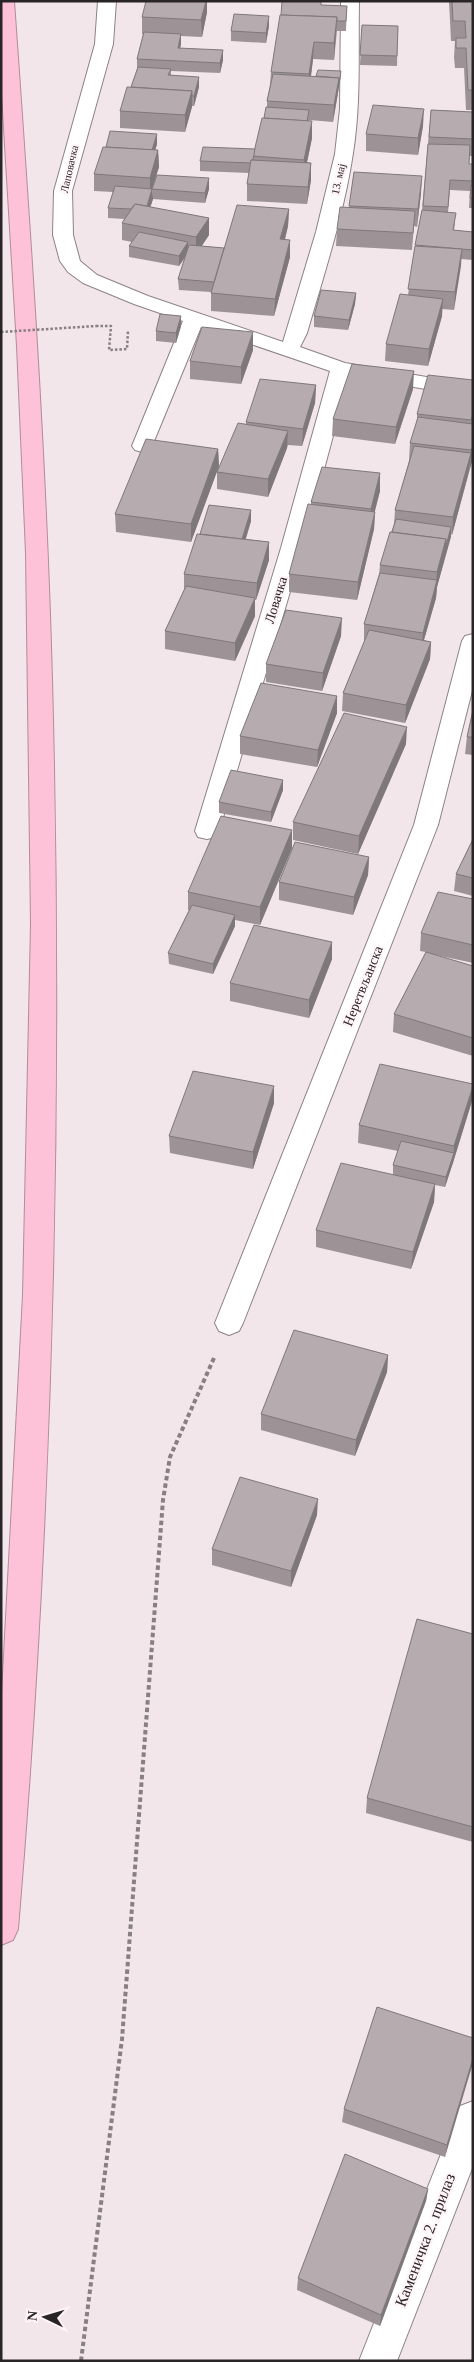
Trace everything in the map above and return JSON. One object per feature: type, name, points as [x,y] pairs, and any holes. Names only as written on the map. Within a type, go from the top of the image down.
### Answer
[{"type":"highway","points":[[1,1929],[18,1706],[38,1297],[44,944],[44,805],[37,536],[16,148],[5,1]]},
{"type":"street","name":"Лаповачка","points":[[107,1],[104,44],[63,190],[63,235],[70,261],[85,275],[194,319],[341,368],[473,391]]},
{"type":"street","name":"13. мај","points":[[289,350],[297,332],[323,241],[344,154],[349,109],[350,1]]},
{"type":"street","points":[[142,446],[194,319]]},
{"type":"street","name":"Ловачка","points":[[207,830],[292,548],[341,368]]},
{"type":"street","name":"Неретвљанска","points":[[229,1323],[426,825],[473,641]]},
{"type":"street","name":"Каменичка 2. прилаз","points":[[378,2361],[473,2118]]},
{"type":"path","points":[[1,332],[111,326],[109,350],[127,350],[128,326]]},
{"type":"path","points":[[82,2361],[122,2039],[163,1500],[170,1457],[229,1323]]},
{"type":"building","points":[[146,1],[206,1],[201,20],[142,17]]},
{"type":"building","points":[[282,1],[321,1],[321,5],[347,6],[346,21],[337,21],[337,17],[281,15]]},
{"type":"building","points":[[452,1],[473,1],[473,90],[468,90],[466,48],[456,48],[456,38],[466,38],[465,21],[453,21]]},
{"type":"building","points":[[234,14],[269,16],[266,33],[231,31]]},
{"type":"building","points":[[280,15],[337,17],[334,43],[314,42],[309,74],[271,72]]},
{"type":"building","points":[[362,25],[398,26],[397,56],[360,55]]},
{"type":"building","points":[[144,32],[181,34],[178,48],[223,50],[220,63],[137,59]]},
{"type":"building","points":[[138,67],[171,69],[168,75],[199,77],[194,96],[192,96],[192,91],[131,87]]},
{"type":"building","points":[[318,70],[341,71],[339,84],[339,78],[316,76]]},
{"type":"building","points":[[273,74],[339,78],[334,105],[267,101]]},
{"type":"building","points":[[127,87],[192,91],[185,115],[120,111]]},
{"type":"building","points":[[373,105],[424,109],[418,138],[366,134]]},
{"type":"building","points":[[266,107],[309,110],[307,121],[264,118]]},
{"type":"building","points":[[431,110],[473,112],[473,139],[429,137]]},
{"type":"building","points":[[262,118],[312,121],[304,160],[253,156]]},
{"type":"building","points":[[110,131],[157,134],[152,150],[106,147]]},
{"type":"building","points":[[428,144],[470,145],[469,164],[473,164],[473,181],[450,180],[448,207],[423,206]]},
{"type":"building","points":[[103,147],[158,150],[150,178],[94,174]]},
{"type":"building","points":[[203,147],[255,149],[251,163],[200,161]]},
{"type":"building","points":[[251,160],[311,163],[308,187],[247,184]]},
{"type":"building","points":[[354,172],[422,176],[418,209],[349,206]]},
{"type":"building","points":[[157,175],[209,178],[205,193],[152,189]]},
{"type":"building","points":[[471,185],[473,185],[473,198],[470,198]]},
{"type":"building","points":[[115,186],[152,189],[147,206],[135,204],[131,209],[108,208]]},
{"type":"building","points":[[135,204],[209,218],[196,237],[122,223]]},
{"type":"building","points":[[237,205],[289,209],[280,239],[290,240],[275,299],[211,293]]},
{"type":"building","points":[[340,207],[415,211],[413,233],[337,229]]},
{"type":"building","points":[[422,210],[456,213],[453,230],[473,232],[473,250],[415,245]]},
{"type":"building","points":[[139,232],[188,242],[179,256],[129,246]]},
{"type":"building","points":[[189,245],[224,248],[214,282],[178,279]]},
{"type":"building","points":[[415,246],[462,249],[455,292],[408,289]]},
{"type":"building","points":[[321,290],[356,293],[349,320],[314,316]]},
{"type":"building","points":[[400,294],[443,299],[429,349],[386,344]]},
{"type":"building","points":[[160,314],[181,316],[176,333],[156,331]]},
{"type":"building","points":[[202,327],[253,332],[241,367],[190,361]]},
{"type":"building","points":[[352,364],[414,371],[396,427],[333,419]]},
{"type":"building","points":[[428,375],[473,380],[473,414],[471,420],[417,414]]},
{"type":"building","points":[[260,379],[316,385],[303,429],[246,422]]},
{"type":"building","points":[[418,417],[473,424],[473,446],[471,450],[410,443]]},
{"type":"building","points":[[238,423],[288,431],[268,479],[217,472]]},
{"type":"building","points":[[146,439],[218,449],[191,524],[115,514]]},
{"type":"building","points":[[414,446],[471,453],[453,517],[395,510]]},
{"type":"building","points":[[322,467],[380,473],[371,509],[311,502]]},
{"type":"building","points":[[308,504],[375,512],[358,582],[289,574]]},
{"type":"building","points":[[209,505],[251,510],[242,539],[200,534]]},
{"type":"building","points":[[396,519],[451,527],[446,546],[446,539],[392,532]]},
{"type":"building","points":[[390,532],[446,539],[437,572],[380,565]]},
{"type":"building","points":[[197,534],[269,542],[257,583],[184,574]]},
{"type":"building","points":[[380,573],[437,580],[423,633],[364,624]]},
{"type":"building","points":[[186,586],[255,598],[235,643],[165,631]]},
{"type":"building","points":[[286,610],[342,618],[323,673],[266,664]]},
{"type":"building","points":[[369,630],[431,642],[406,705],[343,693]]},
{"type":"building","points":[[261,683],[337,696],[318,750],[240,736]]},
{"type":"building","points":[[473,710],[473,737],[467,737]]},
{"type":"building","points":[[344,713],[407,727],[359,836],[293,822]]},
{"type":"building","points":[[231,770],[283,780],[271,812],[219,802]]},
{"type":"building","points":[[221,816],[292,830],[260,907],[188,892]]},
{"type":"building","points":[[473,839],[473,878],[456,874]]},
{"type":"building","points":[[295,842],[369,857],[354,897],[279,882]]},
{"type":"building","points":[[438,892],[473,899],[473,945],[421,933]]},
{"type":"building","points":[[192,905],[235,915],[213,964],[168,953]]},
{"type":"building","points":[[254,925],[332,942],[309,1000],[230,983]]},
{"type":"building","points":[[426,952],[473,966],[473,1038],[394,1014]]},
{"type":"building","points":[[380,1064],[473,1084],[454,1146],[359,1125]]},
{"type":"building","points":[[193,1071],[274,1086],[253,1152],[169,1136]]},
{"type":"building","points":[[401,1141],[454,1153],[446,1177],[393,1165]]},
{"type":"building","points":[[341,1163],[435,1184],[413,1252],[316,1230]]},
{"type":"building","points":[[294,1330],[388,1355],[356,1440],[261,1414]]},
{"type":"building","points":[[240,1477],[318,1499],[291,1571],[212,1549]]},
{"type":"building","points":[[417,1619],[473,1634],[473,1827],[367,1798]]},
{"type":"building","points":[[377,2007],[473,2038],[473,2058],[447,2145],[344,2109]]},
{"type":"building","points":[[345,2154],[428,2189],[381,2315],[298,2278]]}]
